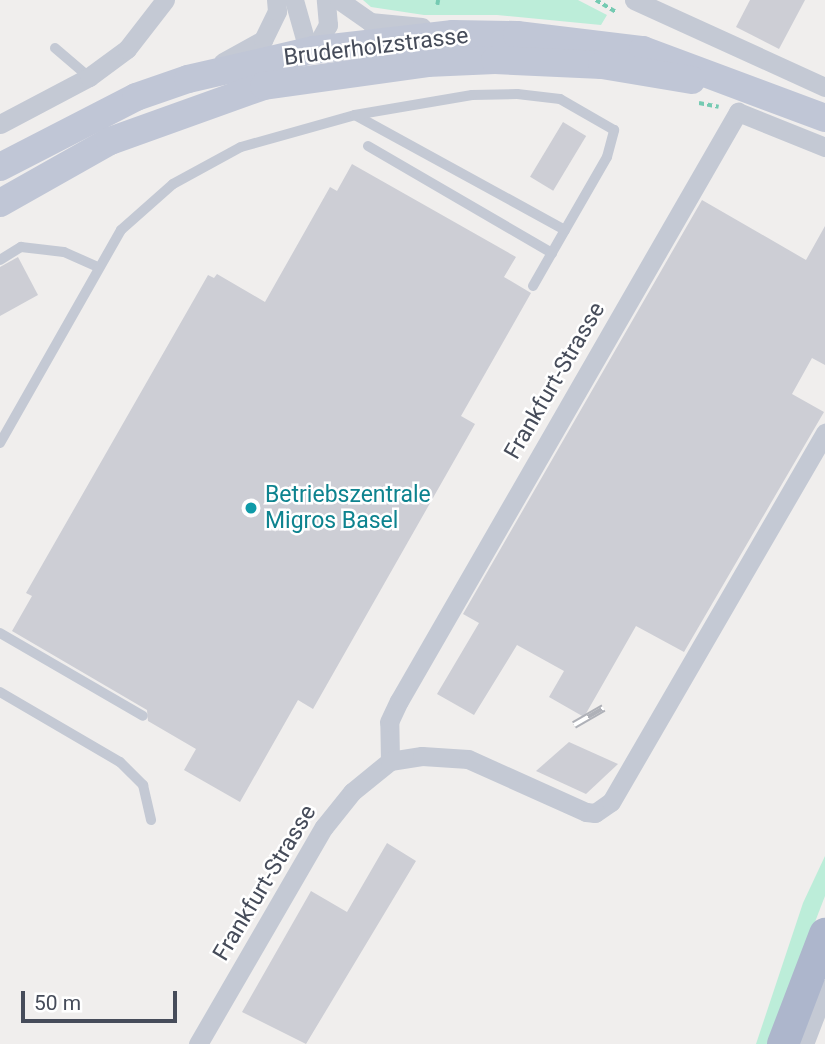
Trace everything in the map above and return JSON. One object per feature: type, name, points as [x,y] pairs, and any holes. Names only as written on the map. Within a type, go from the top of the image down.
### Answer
[{"type":"main road","name":"Bruderholzstrasse","points":[[0,167],[136,97],[188,79],[314,50],[453,34],[517,35],[643,50],[725,84],[825,118]]},
{"type":"main road","name":"Bruderholzstrasse","points":[[0,203],[110,141],[251,90],[290,81],[427,63],[560,62],[725,84]]},
{"type":"main road","points":[[783,1044],[825,934]]},
{"type":"street","points":[[0,124],[89,76],[127,49],[165,0]]},
{"type":"street","points":[[188,79],[263,40],[277,12],[275,0]]},
{"type":"street","points":[[294,0],[305,38],[314,50],[328,25],[326,0]]},
{"type":"street","points":[[339,0],[370,22],[439,27],[453,34]]},
{"type":"street","points":[[634,0],[825,87]]},
{"type":"street","name":"Frankfurt-Strasse","points":[[198,1044],[324,827],[352,792],[390,761],[386,744],[389,722],[738,112],[825,147]]},
{"type":"street","points":[[390,761],[422,756],[468,759],[586,812],[603,809],[657,724],[825,433]]},
{"type":"street","points":[[804,1044],[825,989]]},
{"type":"lane","points":[[55,48],[89,76]]},
{"type":"lane","points":[[290,81],[314,50],[340,73]]},
{"type":"lane","points":[[0,443],[121,230],[173,184],[241,147],[355,115],[472,95],[561,99],[614,130],[607,157],[533,286]]},
{"type":"lane","points":[[355,115],[565,230]]},
{"type":"lane","points":[[368,146],[552,253]]},
{"type":"lane","points":[[0,260],[21,247],[64,252],[98,267]]},
{"type":"lane","points":[[0,634],[142,716]]},
{"type":"lane","points":[[0,692],[120,762],[143,785],[151,820]]},
{"type":"path","points":[[596,0],[616,12]]},
{"type":"green space","points":[[363,0],[578,0],[607,15],[601,25],[497,15],[424,15],[371,7]]},
{"type":"green space","points":[[825,856],[825,896],[768,1044],[756,1044],[803,903]]},
{"type":"building","points":[[750,0],[805,0],[779,49],[736,27]]},
{"type":"building","points":[[563,122],[586,136],[553,191],[530,177]]},
{"type":"building","name":"Betriebszentrale Migros Basel","points":[[352,164],[516,257],[504,277],[531,293],[461,416],[475,424],[313,709],[298,700],[240,802],[184,770],[196,749],[148,721],[147,710],[12,631],[32,596],[26,593],[208,275],[214,278],[217,274],[265,302],[330,187],[337,191]]},
{"type":"building","points":[[702,200],[806,260],[825,226],[825,365],[812,358],[792,394],[824,412],[684,652],[636,626],[584,717],[549,697],[564,671],[517,645],[474,715],[437,694],[479,623],[463,614]]},
{"type":"building","points":[[18,257],[38,295],[0,316],[0,267]]},
{"type":"building","points":[[569,742],[618,764],[586,794],[536,771]]},
{"type":"building","points":[[387,843],[416,861],[306,1044],[242,1012],[311,891],[347,912]]},
{"type":"railway","points":[[574,725],[603,708]]},
{"type":"place","name":"Betriebszentrale Migros Basel","points":[[251,508]]}]
